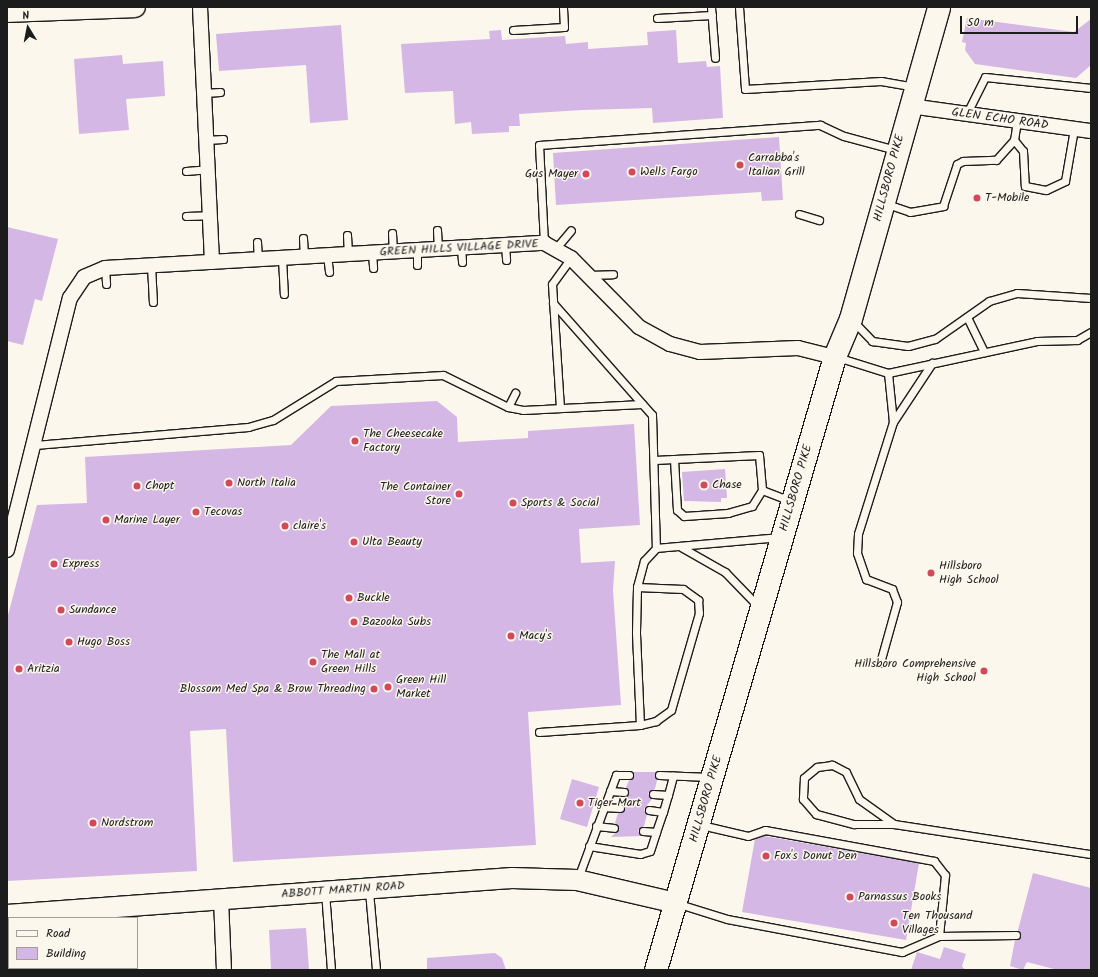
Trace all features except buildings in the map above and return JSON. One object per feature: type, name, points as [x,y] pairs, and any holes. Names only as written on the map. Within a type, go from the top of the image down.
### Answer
[{"type":"main road","points":[[11,10],[135,7]]},
{"type":"main road","name":"HILLSBORO PIKE","points":[[656,970],[835,357],[851,319],[896,150],[939,7]]},
{"type":"main road","name":"ABBOTT MARTIN ROAD","points":[[7,914],[80,914],[117,912],[222,899],[512,878],[577,880],[676,903]]},
{"type":"street","points":[[200,7],[212,262]]},
{"type":"street","name":"GLEN ECHO ROAD","points":[[913,96],[966,115],[1091,131]]},
{"type":"street","name":"GREEN HILLS VILLAGE DRIVE","points":[[7,550],[35,445],[70,298],[84,277],[105,268],[304,257],[461,246],[505,244],[550,245],[571,258],[586,275],[640,327],[670,344],[700,352],[798,348],[835,357]]},
{"type":"street","points":[[222,899],[224,970]]},
{"type":"lane","points":[[513,30],[564,27],[563,7]]},
{"type":"lane","points":[[711,7],[715,58]]},
{"type":"lane","points":[[739,7],[745,89],[881,81],[913,96]]},
{"type":"lane","points":[[657,18],[712,16]]},
{"type":"lane","points":[[966,115],[985,77],[1091,88]]},
{"type":"lane","points":[[204,93],[220,92]]},
{"type":"lane","points":[[883,203],[910,212],[943,206],[957,164],[963,161],[996,160],[1014,140],[1018,121]]},
{"type":"lane","points":[[571,230],[550,245],[539,145],[820,125],[844,136],[896,150]]},
{"type":"lane","points":[[1014,140],[1023,151],[1025,186],[1046,190],[1065,181],[1074,129]]},
{"type":"lane","points":[[206,140],[222,139]]},
{"type":"lane","points":[[186,171],[207,169]]},
{"type":"lane","points":[[799,214],[819,220]]},
{"type":"lane","points":[[186,216],[210,215]]},
{"type":"lane","points":[[437,230],[438,248]]},
{"type":"lane","points":[[392,233],[393,251]]},
{"type":"lane","points":[[347,235],[348,254]]},
{"type":"lane","points":[[303,238],[304,257]]},
{"type":"lane","points":[[257,242],[258,259]]},
{"type":"lane","points":[[505,244],[506,260]]},
{"type":"lane","points":[[461,246],[462,262]]},
{"type":"lane","points":[[417,249],[417,265]]},
{"type":"lane","points":[[372,252],[373,268]]},
{"type":"lane","points":[[327,255],[329,272]]},
{"type":"lane","points":[[282,258],[284,294]]},
{"type":"lane","points":[[560,408],[553,303],[554,279],[571,258]]},
{"type":"lane","points":[[151,265],[153,302]]},
{"type":"lane","points":[[105,268],[106,284]]},
{"type":"lane","points":[[586,275],[613,274]]},
{"type":"lane","points":[[851,319],[872,341],[908,346],[935,339],[990,301],[1017,293],[1091,298]]},
{"type":"lane","points":[[553,303],[652,415],[656,548],[644,561],[638,587],[636,632],[640,725]]},
{"type":"lane","points":[[967,317],[984,352]]},
{"type":"lane","points":[[835,357],[888,373],[1036,341],[1077,340],[1091,332]]},
{"type":"lane","points":[[880,664],[897,602],[892,589],[866,579],[856,553],[858,534],[893,422],[932,363]]},
{"type":"lane","points":[[888,373],[893,422]]},
{"type":"lane","points":[[35,445],[248,427],[273,420],[336,382],[443,375],[508,407],[523,410],[642,404]]},
{"type":"lane","points":[[508,407],[515,393]]},
{"type":"lane","points":[[654,460],[674,459],[759,455],[762,490],[752,506],[728,513],[684,516],[678,510],[674,459]]},
{"type":"lane","points":[[762,490],[792,502]]},
{"type":"lane","points":[[656,548],[782,537]]},
{"type":"lane","points":[[681,547],[725,572],[761,609]]},
{"type":"lane","points":[[539,732],[640,725],[656,721],[671,710],[699,613],[698,600],[684,589],[638,587]]},
{"type":"lane","points":[[894,824],[859,799],[846,772],[832,765],[817,767],[804,778],[803,799],[816,814],[854,824],[894,824],[1091,854]]},
{"type":"lane","points":[[577,880],[616,775],[629,775]]},
{"type":"lane","points":[[659,775],[712,777]]},
{"type":"lane","points":[[589,846],[640,854],[650,851],[673,776]]},
{"type":"lane","points":[[610,791],[624,792]]},
{"type":"lane","points":[[653,794],[668,795]]},
{"type":"lane","points":[[603,807],[620,808]]},
{"type":"lane","points":[[649,810],[663,812]]},
{"type":"lane","points":[[699,825],[748,836],[765,830],[934,860],[945,874],[939,936]]},
{"type":"lane","points":[[596,826],[614,828]]},
{"type":"lane","points":[[643,831],[656,832]]},
{"type":"lane","points":[[369,888],[376,970]]},
{"type":"lane","points":[[325,892],[331,970]]},
{"type":"lane","points":[[676,903],[727,919],[902,952],[939,936],[1016,935]]},
{"type":"place","name":"Carrabba's Italian Grill","points":[[740,165]]},
{"type":"place","name":"Wells Fargo","points":[[632,172]]},
{"type":"place","name":"Gus Mayer","points":[[586,174]]},
{"type":"place","name":"T-Mobile","points":[[977,198]]},
{"type":"place","name":"The Cheesecake Factory","points":[[355,441]]},
{"type":"place","name":"North Italia","points":[[229,483]]},
{"type":"place","name":"Chase","points":[[704,485]]},
{"type":"place","name":"Chopt","points":[[137,486]]},
{"type":"place","name":"The Container Store","points":[[459,494]]},
{"type":"place","name":"Sports & Social","points":[[513,503]]},
{"type":"place","name":"Tecovas","points":[[196,512]]},
{"type":"place","name":"Marine Layer","points":[[106,520]]},
{"type":"place","name":"claire's","points":[[285,526]]},
{"type":"place","name":"Ulta Beauty","points":[[354,542]]},
{"type":"place","name":"Express","points":[[54,564]]},
{"type":"place","name":"Hillsboro High School","points":[[931,573]]},
{"type":"place","name":"Buckle","points":[[349,598]]},
{"type":"place","name":"Sundance","points":[[61,610]]},
{"type":"place","name":"Bazooka Subs","points":[[354,622]]},
{"type":"place","name":"Macy's","points":[[511,636]]},
{"type":"place","name":"Hugo Boss","points":[[69,642]]},
{"type":"place","name":"The Mall at Green Hills","points":[[313,662]]},
{"type":"place","name":"Aritzia","points":[[19,669]]},
{"type":"place","name":"Hillsboro Comprehensive High School","points":[[984,671]]},
{"type":"place","name":"Green Hill Market","points":[[388,687]]},
{"type":"place","name":"Blossom Med Spa & Brow Threading","points":[[374,689]]},
{"type":"place","name":"Tiger Mart","points":[[580,803]]},
{"type":"place","name":"Nordstrom","points":[[93,823]]},
{"type":"place","name":"Fox's Donut Den","points":[[766,856]]},
{"type":"place","name":"Parnassus Books","points":[[850,897]]},
{"type":"place","name":"Ten Thousand Villages","points":[[894,923]]}]
